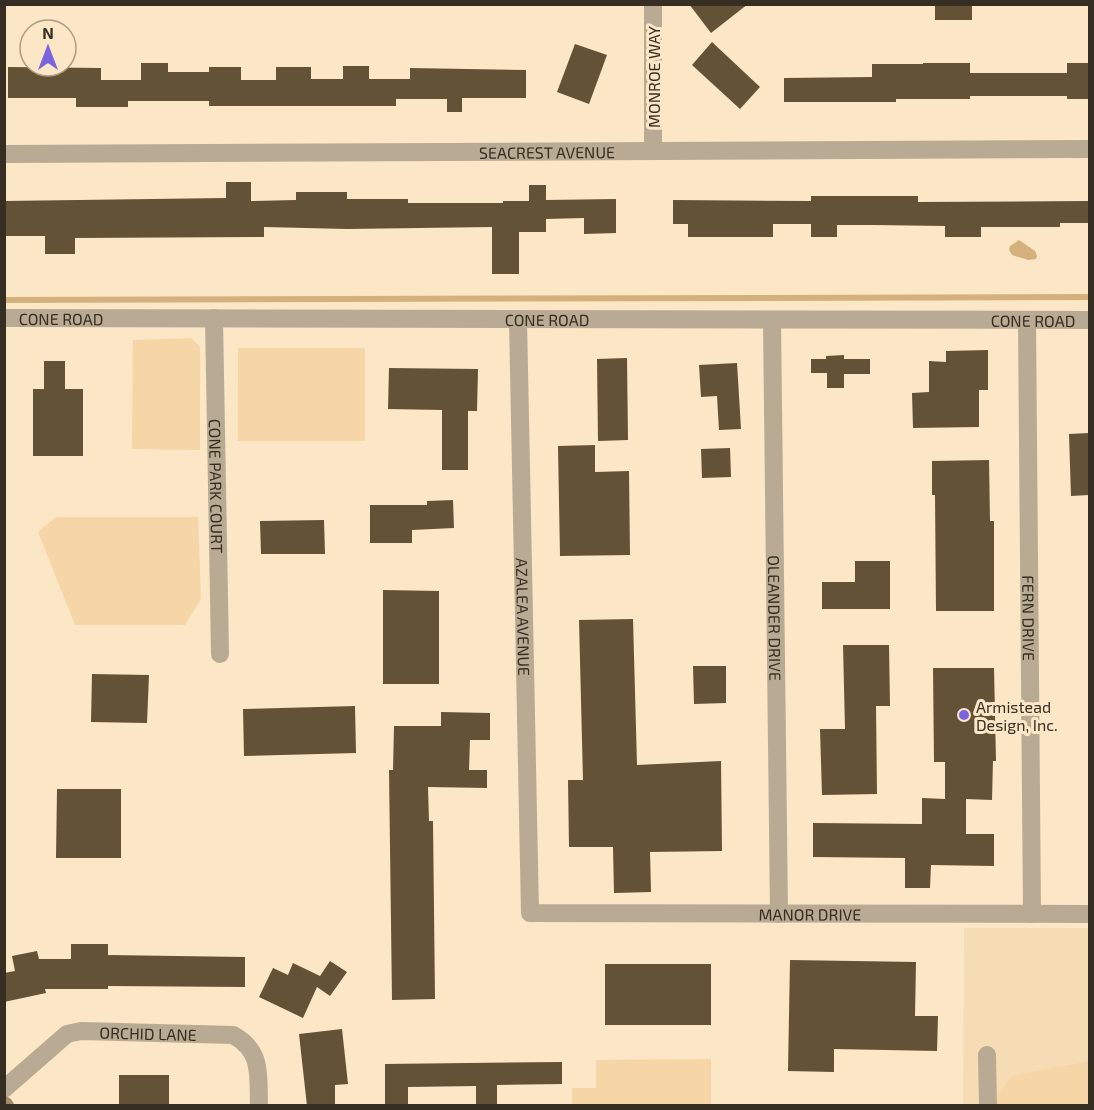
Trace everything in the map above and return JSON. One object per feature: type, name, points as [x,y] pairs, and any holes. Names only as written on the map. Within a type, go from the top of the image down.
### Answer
[{"type":"street","name":"MONROE WAY","points":[[653,4],[653,150]]},
{"type":"street","name":"SEACREST AVENUE","points":[[4,154],[1089,149]]},
{"type":"street","name":"CONE ROAD","points":[[4,318],[1089,320]]},
{"type":"street","name":"CONE PARK COURT","points":[[214,318],[220,654]]},
{"type":"street","name":"AZALEA AVENUE","points":[[518,320],[530,913]]},
{"type":"street","name":"OLEANDER DRIVE","points":[[772,321],[779,914]]},
{"type":"street","name":"FERN DRIVE","points":[[1028,321],[1032,914]]},
{"type":"street","name":"MANOR DRIVE","points":[[530,913],[1089,914]]},
{"type":"street","name":"ORCHID LANE","points":[[4,1089],[67,1034],[81,1031],[233,1035],[244,1041],[256,1059],[259,1106]]},
{"type":"street","points":[[987,1055],[988,1106]]},
{"type":"shaded area","points":[[1019,240],[1035,251],[1036,259],[1028,260],[1012,255],[1009,250],[1010,246]]},
{"type":"shaded area","points":[[191,338],[200,347],[200,450],[132,449],[133,340]]},
{"type":"shaded area","points":[[238,348],[365,348],[365,441],[238,441]]},
{"type":"shaded area","points":[[56,517],[198,517],[201,599],[185,625],[75,625],[38,532]]},
{"type":"shaded area","points":[[964,928],[1089,928],[1089,1105],[963,1106]]},
{"type":"shaded area","points":[[711,1059],[711,1105],[572,1105],[572,1088],[596,1088],[596,1060]]},
{"type":"shaded area","points":[[1089,1061],[1089,1105],[997,1105],[997,1096],[1011,1076]]},
{"type":"building","points":[[689,4],[748,4],[711,33]]},
{"type":"building","points":[[935,4],[972,4],[972,20],[935,20]]},
{"type":"building","points":[[712,42],[760,87],[740,109],[692,65]]},
{"type":"building","points":[[575,44],[607,55],[589,104],[557,92]]},
{"type":"building","points":[[141,63],[168,63],[168,72],[209,72],[209,67],[241,67],[241,80],[276,80],[276,67],[311,67],[311,79],[343,79],[343,66],[369,66],[369,79],[410,79],[410,68],[526,70],[526,98],[462,98],[462,112],[447,112],[447,99],[396,99],[396,106],[209,106],[209,101],[128,101],[128,107],[76,107],[76,98],[8,98],[8,67],[18,67],[18,78],[78,78],[78,68],[101,68],[101,80],[141,80]]},
{"type":"building","points":[[970,63],[970,73],[1067,73],[1067,63],[1089,63],[1089,99],[1067,99],[1067,96],[970,96],[970,99],[896,99],[896,102],[784,102],[784,78],[872,77],[872,64]]},
{"type":"building","points":[[226,182],[251,182],[251,201],[296,200],[296,192],[347,192],[347,199],[408,199],[408,203],[529,201],[529,185],[546,185],[546,200],[616,199],[616,233],[584,234],[584,218],[546,219],[546,232],[519,232],[519,274],[492,274],[492,227],[347,229],[264,227],[264,237],[75,238],[75,254],[45,254],[45,236],[4,236],[4,201],[226,198]]},
{"type":"building","points":[[811,196],[918,196],[918,202],[1089,201],[1089,223],[1060,223],[1060,227],[981,227],[981,237],[945,237],[945,226],[837,225],[837,237],[811,237],[811,224],[773,224],[773,237],[688,237],[688,224],[673,224],[673,200],[811,201]]},
{"type":"building","points":[[988,350],[988,390],[979,390],[979,427],[913,428],[912,393],[929,392],[929,361],[946,362],[946,351]]},
{"type":"building","points":[[844,355],[844,359],[870,359],[870,374],[844,374],[844,388],[827,388],[827,373],[811,373],[811,359],[826,359],[826,356]]},
{"type":"building","points":[[627,358],[628,440],[598,441],[597,359]]},
{"type":"building","points":[[44,361],[65,361],[65,389],[83,389],[83,456],[33,456],[33,389],[44,389]]},
{"type":"building","points":[[737,363],[741,429],[719,430],[717,396],[701,397],[699,365]]},
{"type":"building","points":[[389,368],[478,369],[477,411],[468,411],[468,470],[442,470],[442,410],[388,409]]},
{"type":"building","points":[[1089,433],[1089,495],[1071,496],[1069,434]]},
{"type":"building","points":[[595,445],[595,472],[629,471],[630,555],[560,556],[558,446]]},
{"type":"building","points":[[730,448],[731,477],[702,478],[701,449]]},
{"type":"building","points":[[989,460],[990,521],[994,521],[994,611],[936,611],[935,495],[932,495],[932,461]]},
{"type":"building","points":[[453,500],[454,528],[412,530],[412,543],[370,543],[370,505],[427,505],[427,501]]},
{"type":"building","points":[[324,520],[325,554],[261,554],[260,521]]},
{"type":"building","points":[[855,561],[890,561],[890,609],[822,609],[822,582],[855,582]]},
{"type":"building","points":[[383,590],[439,591],[439,684],[383,684]]},
{"type":"building","points":[[633,619],[637,765],[721,761],[722,851],[650,852],[651,892],[614,893],[613,847],[569,847],[568,780],[583,780],[579,620]]},
{"type":"building","points":[[843,645],[889,645],[890,706],[876,706],[877,794],[822,795],[820,729],[845,729]]},
{"type":"building","points":[[693,666],[726,666],[726,703],[694,704]]},
{"type":"building","points":[[933,668],[994,668],[996,761],[993,761],[992,800],[966,799],[966,834],[994,834],[994,866],[931,865],[930,888],[905,888],[905,858],[813,857],[813,823],[922,824],[922,798],[945,799],[945,762],[934,762]]},
{"type":"building","points":[[92,674],[149,675],[147,723],[91,722]]},
{"type":"building","points":[[355,706],[356,753],[244,756],[243,709]]},
{"type":"building","points":[[441,712],[490,713],[490,740],[470,740],[469,770],[487,770],[487,788],[428,787],[429,821],[433,821],[435,999],[392,1000],[389,770],[393,770],[394,726],[441,726]]},
{"type":"building","points":[[57,789],[121,789],[121,858],[56,858]]},
{"type":"building","points":[[71,944],[108,944],[108,955],[245,957],[245,987],[108,986],[108,989],[45,989],[46,993],[4,1002],[4,973],[15,971],[12,956],[37,951],[39,959],[71,959]]},
{"type":"building","points":[[790,960],[916,962],[915,1016],[938,1016],[937,1051],[834,1049],[834,1072],[788,1071]]},
{"type":"building","points":[[330,961],[347,972],[330,996],[317,987],[303,1018],[259,997],[273,968],[288,975],[293,963],[320,976]]},
{"type":"building","points":[[605,964],[711,964],[711,1025],[605,1025]]},
{"type":"building","points":[[342,1029],[348,1084],[335,1085],[335,1106],[307,1106],[299,1034]]},
{"type":"building","points":[[562,1062],[562,1084],[497,1085],[497,1106],[476,1106],[476,1086],[408,1087],[408,1106],[385,1106],[385,1064]]},
{"type":"building","points":[[119,1075],[169,1075],[169,1106],[119,1106]]},
{"type":"waterway","points":[[4,300],[1090,297]]},
{"type":"place","name":"Armistead Design, Inc.","points":[[964,715]]}]
